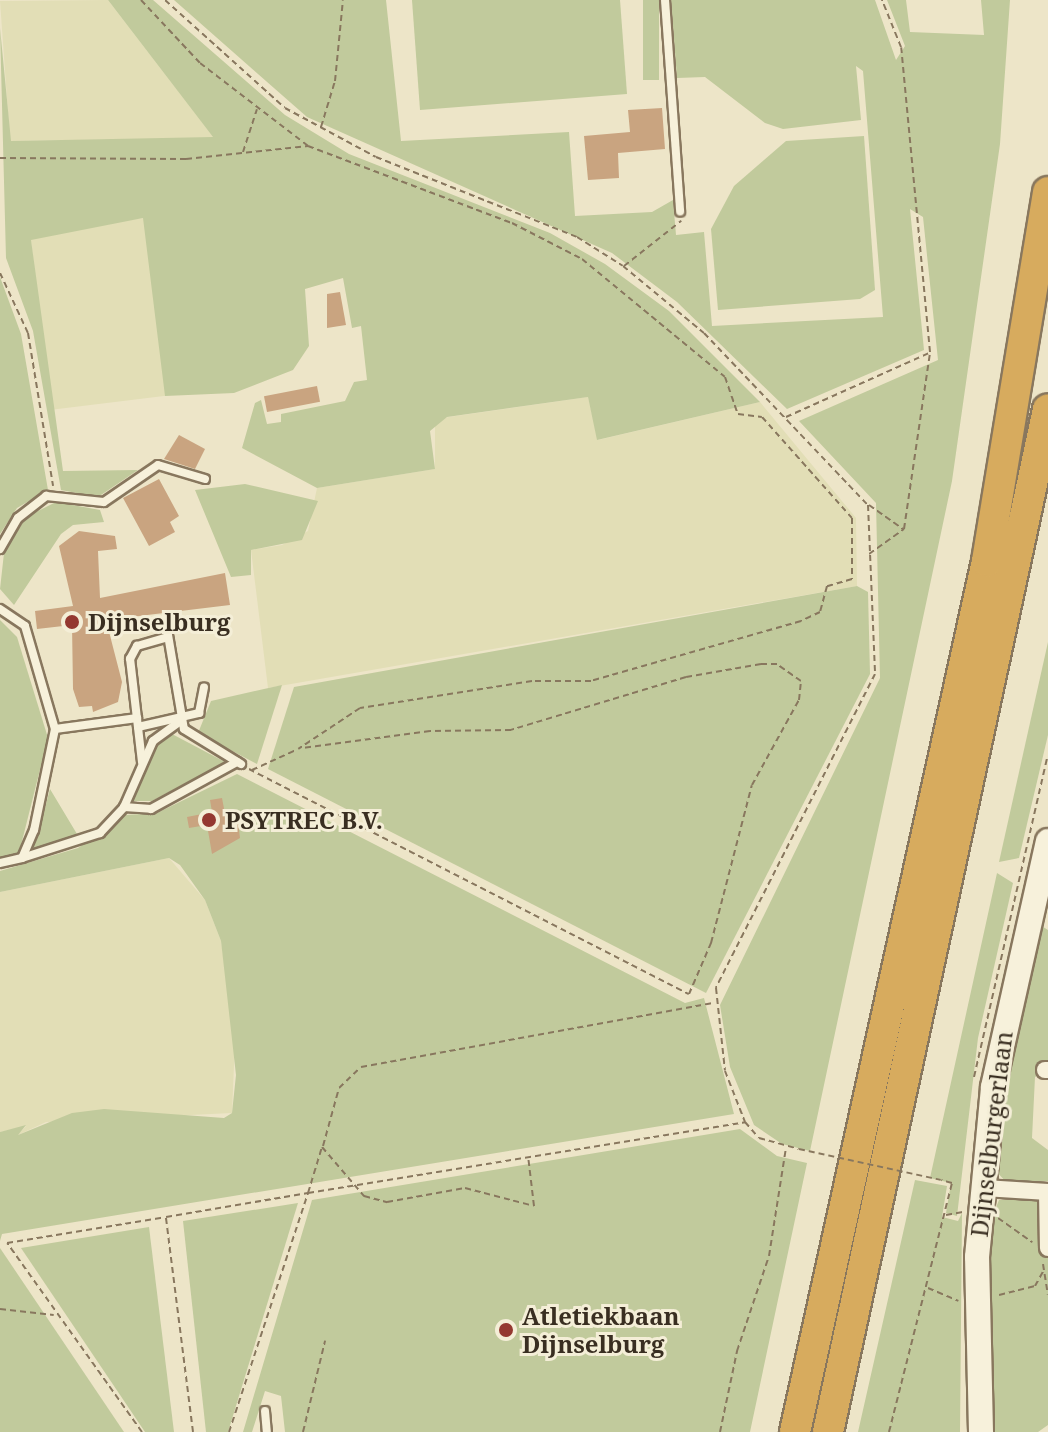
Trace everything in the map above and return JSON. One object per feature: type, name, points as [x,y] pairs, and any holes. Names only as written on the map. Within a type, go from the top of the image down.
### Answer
[{"type":"highway","points":[[795,1432],[987,561],[1048,192]]},
{"type":"highway","points":[[828,1432],[1048,409]]},
{"type":"main road","name":"Dijnselburgerlaan","points":[[981,1432],[977,1257],[990,1196],[1011,984],[1048,841]]},
{"type":"street","points":[[990,1196],[1047,1192],[1043,1251]]},
{"type":"lane","points":[[665,0],[680,211]]},
{"type":"lane","points":[[0,549],[18,518],[53,495],[104,502],[158,465],[205,479]]},
{"type":"lane","points":[[0,609],[25,626],[55,729],[22,858]]},
{"type":"lane","points":[[143,766],[130,659],[137,646],[167,633],[181,721],[194,739],[239,763]]},
{"type":"lane","points":[[0,863],[100,833],[124,807],[153,741],[181,721],[199,713],[204,687]]},
{"type":"lane","points":[[55,729],[181,721]]},
{"type":"lane","points":[[124,807],[151,809],[239,763]]},
{"type":"lane","points":[[265,1411],[267,1432]]},
{"type":"path","points":[[141,0],[200,63],[308,146],[554,242],[660,321],[725,377],[738,414],[762,417],[852,518],[852,579],[827,586],[820,612],[734,642],[591,681],[532,681],[360,708],[298,749],[252,770]]},
{"type":"path","points":[[165,0],[285,108],[321,127],[577,237],[623,266],[704,333],[868,505],[904,529]]},
{"type":"path","points":[[321,127],[335,81],[343,0]]},
{"type":"path","points":[[869,554],[904,529],[930,352],[901,47],[882,0]]},
{"type":"path","points":[[243,153],[257,108]]},
{"type":"path","points":[[0,158],[243,153],[308,146]]},
{"type":"path","points":[[623,266],[681,224],[680,211]]},
{"type":"path","points":[[0,273],[28,333],[53,495]]},
{"type":"path","points":[[786,417],[930,352]]},
{"type":"path","points":[[868,505],[875,674],[716,988],[715,1003],[725,1071],[745,1122],[759,1138],[952,1183],[889,1432]]},
{"type":"path","points":[[239,763],[689,994],[711,943],[752,785],[799,700],[801,681],[794,671],[761,664],[686,677],[511,730],[430,731],[298,749]]},
{"type":"path","points":[[229,1432],[308,1193],[339,1088],[361,1067],[715,1003]]},
{"type":"path","points":[[0,1244],[528,1155],[745,1122]]},
{"type":"path","points":[[720,1432],[737,1351],[769,1256],[786,1146]]},
{"type":"path","points":[[322,1147],[355,1185],[387,1202],[465,1188],[534,1206],[528,1155]]},
{"type":"path","points":[[990,1196],[993,1216],[1043,1251],[1048,1295]]},
{"type":"path","points":[[166,1217],[193,1432]]},
{"type":"path","points":[[7,1243],[142,1432]]},
{"type":"path","points":[[0,1309],[57,1316]]},
{"type":"path","points":[[303,1432],[315,1393],[325,1341]]},
{"type":"shaded area","points":[[108,0],[214,138],[10,141],[0,1]]},
{"type":"shaded area","points":[[144,218],[166,396],[52,410],[30,232]]},
{"type":"shaded area","points":[[588,397],[598,440],[760,402],[856,518],[857,586],[268,688],[251,550],[282,545],[308,531],[317,488],[435,469],[435,419]]},
{"type":"shaded area","points":[[169,858],[205,900],[221,941],[235,1041],[232,1113],[46,1122],[16,1136],[26,1126],[0,1132],[0,892]]},
{"type":"green space","points":[[108,0],[153,0],[285,115],[349,154],[550,233],[605,264],[669,311],[760,402],[597,440],[588,397],[447,417],[430,431],[435,469],[317,488],[242,448],[255,403],[261,400],[267,424],[281,422],[281,414],[345,401],[354,382],[367,380],[361,326],[352,328],[343,278],[305,289],[309,346],[293,370],[234,393],[165,396],[143,218],[31,240],[63,471],[138,470],[98,497],[61,490],[33,331],[6,258],[0,28],[11,141],[213,137]]},
{"type":"green space","points":[[174,0],[386,0],[401,141],[569,132],[575,216],[652,212],[673,200],[676,235],[704,232],[712,326],[883,317],[863,71],[856,66],[861,120],[783,129],[765,123],[705,77],[677,78],[671,0],[875,0],[896,60],[905,46],[887,0],[906,0],[910,32],[984,35],[981,0],[1010,0],[1000,144],[952,481],[810,1151],[782,1144],[754,1125],[730,1067],[720,1005],[880,678],[876,503],[799,421],[938,360],[923,217],[910,209],[924,350],[787,409],[677,302],[612,253],[307,117]]},
{"type":"green space","points":[[412,0],[620,0],[627,94],[420,110]]},
{"type":"green space","points":[[643,0],[659,0],[659,80],[643,80]]},
{"type":"green space","points":[[864,136],[875,290],[860,299],[718,310],[711,229],[734,186],[786,141]]},
{"type":"green space","points":[[0,277],[21,334],[48,490],[17,508],[0,534]]},
{"type":"green space","points":[[245,484],[318,501],[302,540],[251,550],[251,575],[231,577],[195,490]]},
{"type":"green space","points":[[56,502],[100,510],[104,522],[73,525],[61,534],[14,605],[0,589],[4,553],[26,517]]},
{"type":"green space","points":[[857,586],[868,592],[870,674],[706,993],[268,769],[294,687]]},
{"type":"green space","points":[[0,620],[17,637],[48,738],[19,853],[0,858]]},
{"type":"green space","points":[[1048,642],[1048,735],[1019,858],[999,862]]},
{"type":"green space","points":[[282,685],[257,764],[198,733],[211,701]]},
{"type":"green space","points":[[172,734],[225,762],[152,801],[133,801],[158,742]]},
{"type":"green space","points":[[237,774],[685,1003],[704,998],[734,1114],[2,1234],[0,1241],[0,1132],[26,1125],[18,1135],[72,1113],[104,1109],[224,1118],[232,1113],[236,1075],[221,941],[205,900],[180,865],[169,858],[0,892],[0,871],[78,848],[125,815],[157,813]]},
{"type":"green space","points":[[50,789],[77,834],[33,849],[38,834]]},
{"type":"green space","points":[[997,873],[1013,883],[978,1038],[957,1216],[946,1213],[951,1183],[930,1178]]},
{"type":"green space","points":[[1040,925],[1048,930],[1048,1070],[1035,1077],[1032,1138],[1048,1150],[1048,1181],[1006,1182],[996,1171],[996,1126]]},
{"type":"green space","name":"Atletiekbaan Dijnselburg","points":[[740,1129],[777,1156],[807,1163],[750,1432],[285,1432],[281,1396],[265,1391],[252,1432],[243,1432],[312,1200]]},
{"type":"green space","points":[[915,1180],[947,1186],[942,1217],[958,1221],[962,1213],[960,1432],[858,1432]]},
{"type":"green space","points":[[1037,1198],[1048,1254],[1048,1425],[1038,1432],[989,1432],[985,1293],[991,1220],[999,1200]]},
{"type":"green space","points":[[298,1203],[228,1432],[206,1432],[183,1221]]},
{"type":"green space","points":[[149,1227],[174,1432],[145,1432],[21,1248]]},
{"type":"green space","points":[[0,1248],[124,1432],[0,1432]]},
{"type":"building","points":[[662,108],[665,149],[618,153],[619,178],[588,180],[584,136],[630,132],[628,110]]},
{"type":"building","points":[[340,292],[346,325],[327,328],[327,294]]},
{"type":"building","points":[[317,386],[320,402],[267,412],[264,396]]},
{"type":"building","points":[[179,435],[205,449],[195,469],[164,459]]},
{"type":"building","points":[[159,479],[179,516],[170,522],[175,532],[149,546],[123,498]]},
{"type":"building","name":"Dijnselburg","points":[[79,531],[115,536],[117,549],[98,551],[100,598],[225,573],[230,605],[106,620],[122,682],[118,702],[93,712],[92,706],[79,707],[73,689],[72,625],[37,629],[35,611],[73,606],[59,546]]},
{"type":"building","points":[[222,798],[227,824],[238,822],[240,838],[212,854],[207,825],[189,828],[187,817],[212,812],[210,800]]},
{"type":"place","name":"Dijnselburg","points":[[72,622]]},
{"type":"place","name":"PSYTREC B.V.","points":[[209,820]]},
{"type":"place","name":"Atletiekbaan Dijnselburg","points":[[506,1330]]}]
